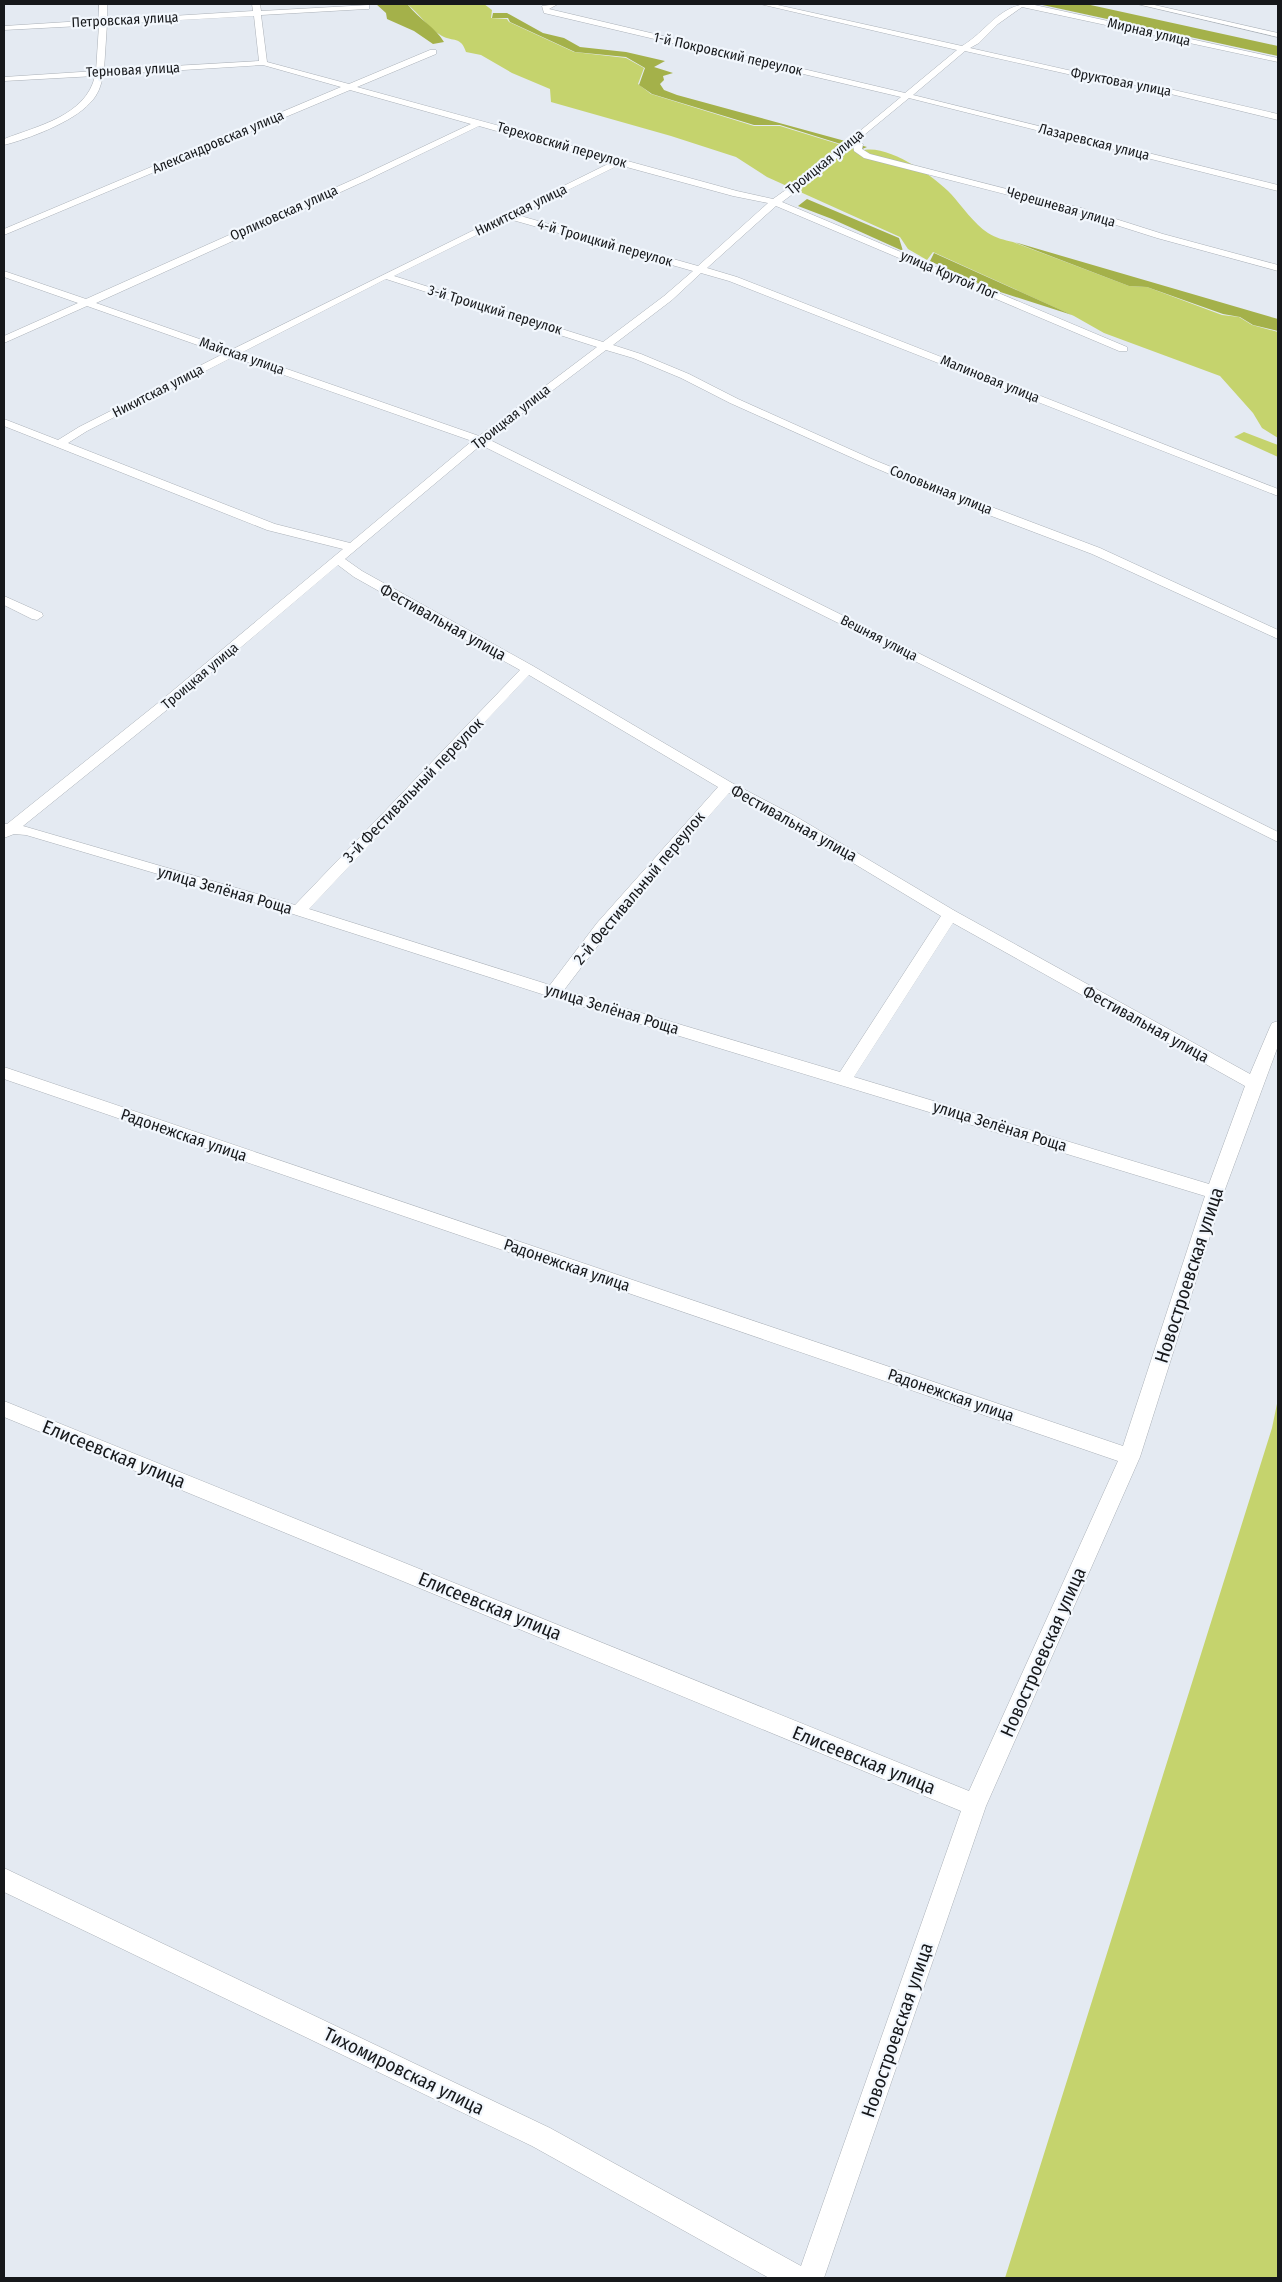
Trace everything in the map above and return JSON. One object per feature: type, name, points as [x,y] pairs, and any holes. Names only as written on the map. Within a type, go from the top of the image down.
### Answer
[{"type":"street","points":[[4,142],[66,116],[83,105],[94,94],[98,81],[103,4]]},
{"type":"street","points":[[256,4],[263,63]]},
{"type":"street","name":"1-й Покровский переулок","points":[[554,4],[545,8],[547,11],[909,96]]},
{"type":"street","name":"Фруктовая улица","points":[[764,4],[1081,75],[1113,78],[1278,117]]},
{"type":"street","name":"Троицкая улица","points":[[5,831],[163,706],[480,440],[668,298],[775,202],[909,96],[964,48],[976,41],[995,22],[1021,4]]},
{"type":"street","name":"Мирная улица","points":[[1021,4],[1038,6],[1278,60]]},
{"type":"street","name":"Мирная улица","points":[[1141,4],[1278,35]]},
{"type":"street","name":"Петровская улица","points":[[4,28],[366,7]]},
{"type":"street","name":"Александровская улица","points":[[4,232],[433,52]]},
{"type":"street","name":"Терновая улица","points":[[4,79],[263,63],[350,87]]},
{"type":"street","name":"Тереховский переулок","points":[[350,87],[736,194],[775,202]]},
{"type":"street","name":"Лазаревская улица","points":[[909,96],[1278,188]]},
{"type":"street","name":"Орликовская улица","points":[[4,340],[362,179],[481,122]]},
{"type":"street","name":"Черешневая улица","points":[[852,141],[859,144],[857,149],[867,156],[1078,210],[1160,236],[1278,268]]},
{"type":"street","name":"Никитская улица","points":[[59,444],[83,429],[233,353],[618,162]]},
{"type":"street","name":"улица Крутой Лог","points":[[775,202],[1123,349]]},
{"type":"street","name":"4-й Троицкий переулок","points":[[510,216],[701,270]]},
{"type":"street","name":"Малиновая улица","points":[[701,270],[733,278],[772,293],[1278,493]]},
{"type":"street","name":"Майская улица","points":[[4,274],[480,440]]},
{"type":"street","name":"3-й Троицкий переулок","points":[[386,276],[604,345]]},
{"type":"street","name":"Соловьиная улица","points":[[604,345],[685,376],[734,401],[942,492],[1096,551],[1278,635]]},
{"type":"street","points":[[4,422],[271,527],[318,540],[352,546]]},
{"type":"street","name":"Вешняя улица","points":[[480,440],[522,459],[1278,838]]},
{"type":"street","name":"Фестивальная улица","points":[[337,559],[358,574],[528,669],[727,786],[798,824],[902,884],[950,915],[1254,1084]]},
{"type":"street","points":[[4,600],[37,616]]},
{"type":"street","name":"3-й Фестивальный переулок","points":[[298,911],[528,669]]},
{"type":"street","name":"2-й Фестивальный переулок","points":[[554,992],[603,927],[727,786]]},
{"type":"street","name":"улица Зелёная Роща","points":[[5,831],[27,831],[298,911],[554,992],[1215,1192]]},
{"type":"street","points":[[844,1079],[950,915]]},
{"type":"street","name":"Новостроевская улица","points":[[810,2278],[975,1805],[1130,1457],[1215,1192],[1254,1084],[1278,1028]]},
{"type":"street","name":"Радонежская улица","points":[[4,1073],[1130,1457]]},
{"type":"street","name":"Елисеевская улица","points":[[4,1409],[975,1805]]},
{"type":"street","name":"Тихомировская улица","points":[[4,1880],[541,2137],[796,2278]]},
{"type":"green space","points":[[376,4],[408,5],[437,32],[444,42],[433,44],[414,31],[387,19],[386,13]]},
{"type":"green space","points":[[407,4],[484,4],[492,10],[491,18],[507,19],[509,22],[574,52],[626,58],[644,68],[638,84],[651,94],[754,126],[780,126],[861,151],[883,151],[909,162],[933,178],[951,194],[978,225],[994,236],[1129,286],[1147,287],[1222,315],[1239,317],[1252,325],[1278,332],[1278,438],[1262,428],[1253,413],[1220,376],[1104,333],[1074,316],[933,252],[927,260],[908,249],[900,237],[767,177],[736,157],[671,136],[551,102],[550,89],[512,73],[481,55],[466,52],[459,41],[446,38],[437,33]]},
{"type":"green space","points":[[1038,4],[1086,4],[1278,46],[1278,56]]},
{"type":"green space","points":[[493,13],[507,13],[543,33],[564,38],[580,47],[626,52],[665,61],[654,67],[673,73],[663,76],[664,80],[660,84],[664,90],[677,95],[867,147],[860,150],[780,125],[754,125],[652,94],[639,85],[645,68],[626,57],[575,52],[510,22],[508,18],[492,18]]},
{"type":"green space","points":[[807,199],[899,238],[903,251],[798,206]]},
{"type":"green space","points":[[1014,242],[1278,319],[1278,331],[1253,325],[1240,317],[1223,314],[1147,287],[1129,286]]},
{"type":"green space","points":[[934,253],[1072,315],[988,288],[930,261]]},
{"type":"green space","points":[[1244,432],[1278,445],[1278,457],[1234,437]]},
{"type":"green space","points":[[1278,1399],[1278,2278],[1005,2278],[1272,1428]]}]
